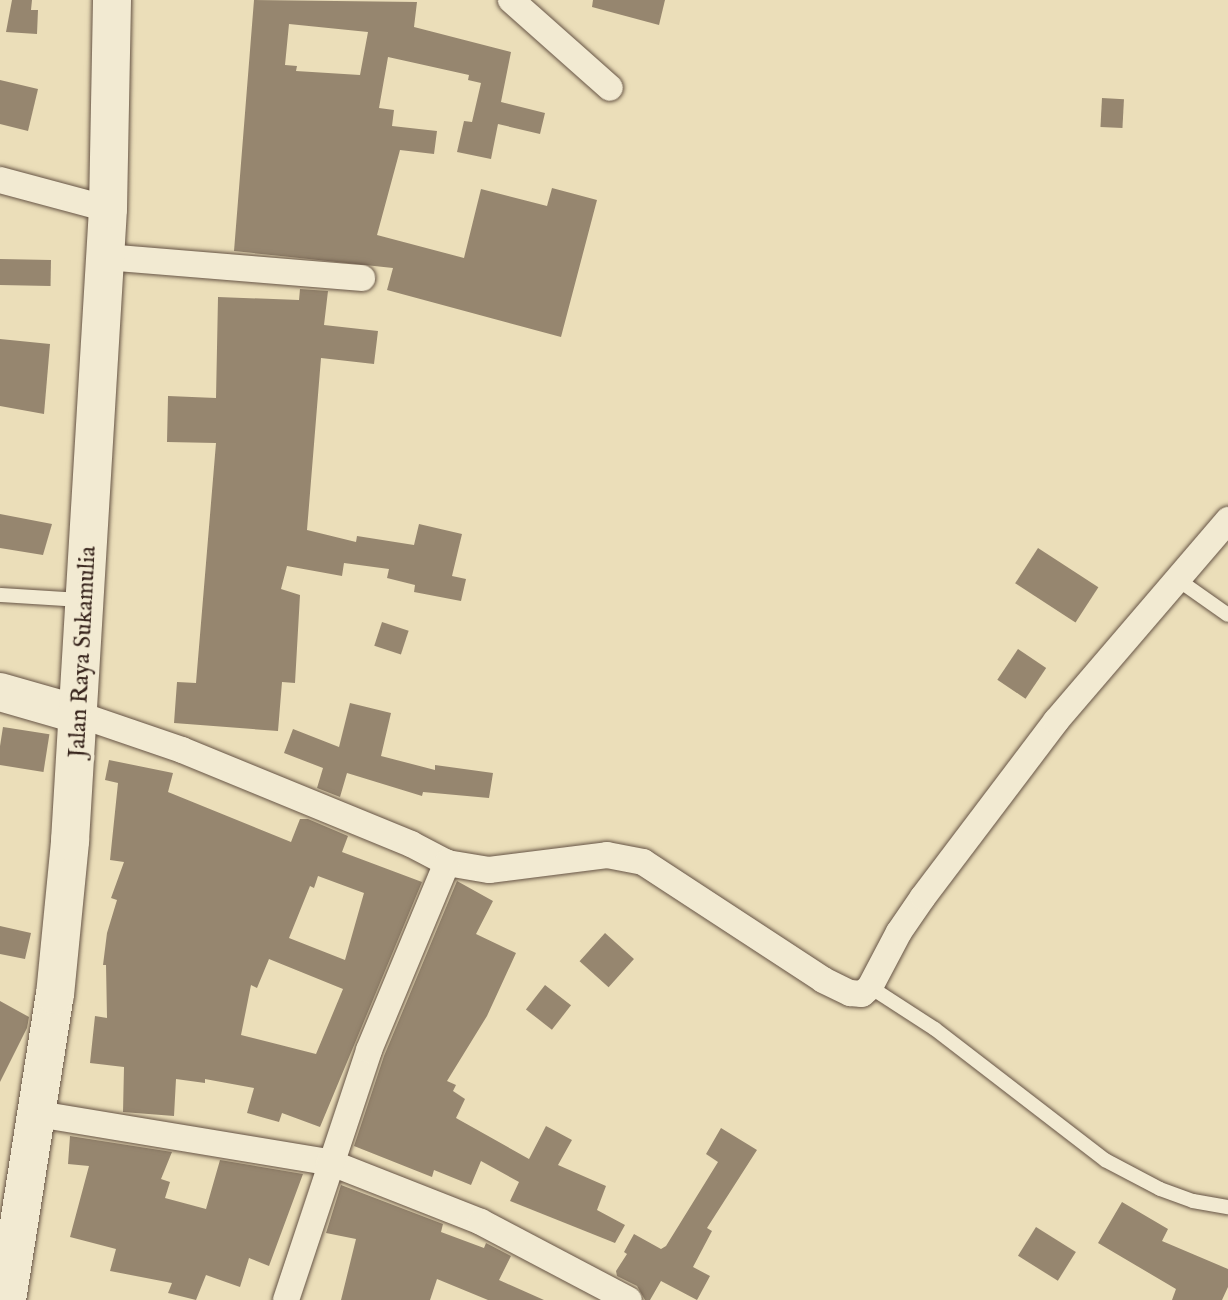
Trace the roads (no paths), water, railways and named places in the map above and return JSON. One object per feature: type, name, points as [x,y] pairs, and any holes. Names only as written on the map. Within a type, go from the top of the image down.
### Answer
[{"type":"main road","name":"Jalan Raya Sukamulia","points":[[7,1300],[55,995],[80,715],[106,257],[112,0]]},
{"type":"main road","points":[[0,692],[80,715]]},
{"type":"street","points":[[511,0],[610,88]]},
{"type":"street","points":[[0,180],[108,209]]},
{"type":"street","points":[[106,257],[362,278]]},
{"type":"street","points":[[80,715],[182,750],[411,844],[447,863],[489,870],[607,855],[627,856],[643,862],[823,980],[850,993],[862,994],[870,987],[899,932],[1056,721],[1228,520]]},
{"type":"street","points":[[286,1300],[329,1162],[369,1050],[447,863]]},
{"type":"street","points":[[38,1114],[329,1162],[481,1222],[629,1300]]},
{"type":"lane","points":[[1177,579],[1228,615]]},
{"type":"lane","points":[[0,595],[86,600]]},
{"type":"lane","points":[[870,987],[935,1029],[1105,1160],[1160,1189],[1193,1201],[1228,1207]]}]
